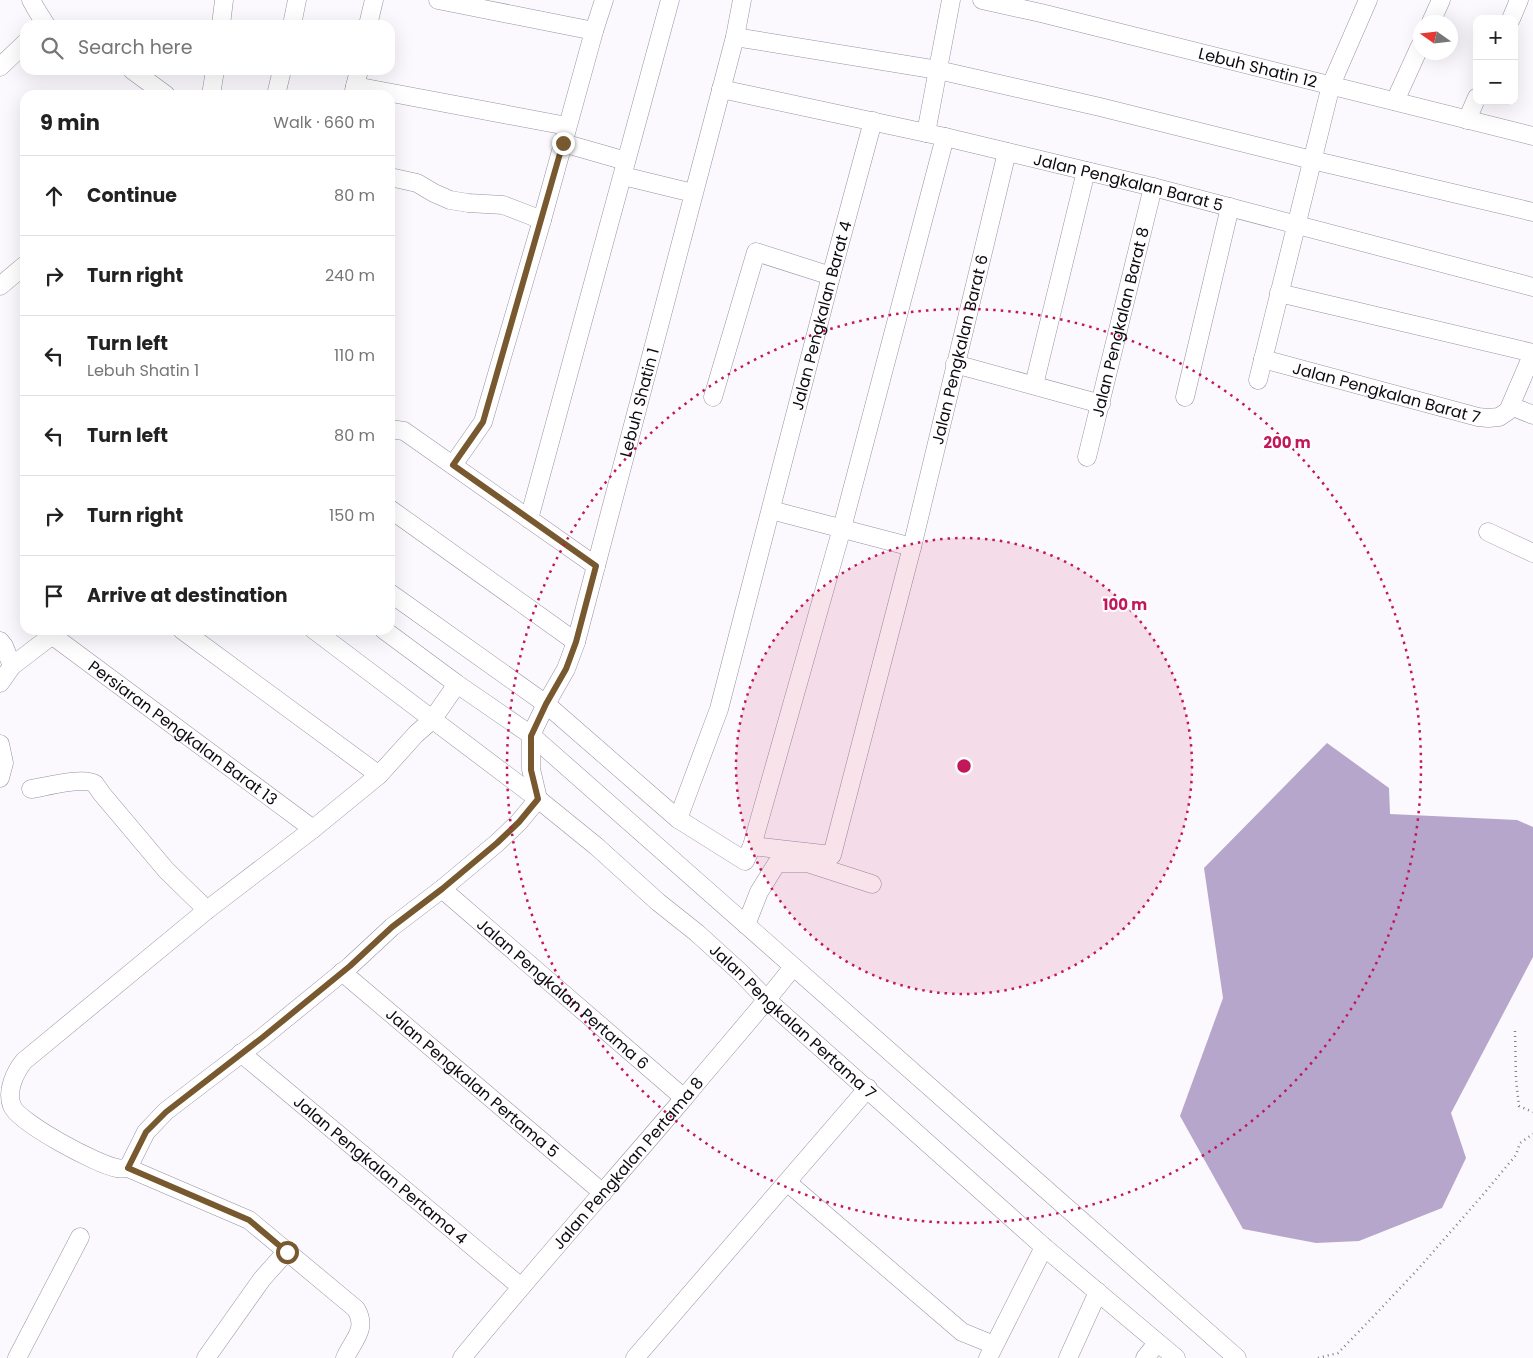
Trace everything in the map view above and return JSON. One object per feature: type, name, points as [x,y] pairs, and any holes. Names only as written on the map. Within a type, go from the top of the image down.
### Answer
[{"type":"street","points":[[32,0],[43,20]]},
{"type":"street","points":[[221,20],[224,0]]},
{"type":"street","points":[[293,20],[298,0]]},
{"type":"street","points":[[369,20],[374,0]]},
{"type":"street","points":[[438,0],[594,31]]},
{"type":"street","points":[[453,465],[483,422],[604,0]]},
{"type":"street","points":[[529,519],[670,0]]},
{"type":"street","name":"Lebuh Shatin 1","points":[[538,799],[531,770],[531,736],[546,704],[566,669],[576,642],[735,37],[742,0]]},
{"type":"street","points":[[926,132],[951,0]]},
{"type":"street","name":"Lebuh Shatin 12","points":[[982,0],[1043,6],[1395,102],[1533,136]]},
{"type":"street","points":[[1434,15],[1441,0]]},
{"type":"street","points":[[1513,15],[1519,0]]},
{"type":"street","points":[[1258,380],[1331,85],[1364,1]]},
{"type":"street","points":[[735,37],[938,70],[1100,107],[1312,160],[1533,212]]},
{"type":"street","points":[[0,67],[20,48]]},
{"type":"street","points":[[1395,102],[1414,60]]},
{"type":"street","points":[[139,75],[159,90]]},
{"type":"street","points":[[212,90],[214,75]]},
{"type":"street","points":[[277,90],[281,75]]},
{"type":"street","points":[[356,84],[381,90]]},
{"type":"street","name":"Jalan Pengkalan Barat 5","points":[[721,89],[926,132],[1153,187],[1533,287]]},
{"type":"street","points":[[395,94],[565,135],[625,168],[693,193]]},
{"type":"street","points":[[1466,120],[1473,105]]},
{"type":"street","name":"Jalan Pengkalan Barat 4","points":[[678,820],[719,709],[873,121]]},
{"type":"street","points":[[395,597],[546,704],[678,820],[749,853],[842,528],[945,137]]},
{"type":"street","name":"Jalan Pengkalan Barat 6","points":[[749,853],[832,855],[912,547],[1007,152]]},
{"type":"street","points":[[1034,385],[1086,171]]},
{"type":"street","points":[[395,178],[417,183],[450,200],[503,206],[542,220]]},
{"type":"street","name":"Jalan Pengkalan Barat 8","points":[[1087,457],[1153,187]]},
{"type":"street","points":[[1185,397],[1230,207]]},
{"type":"street","points":[[713,398],[756,252],[831,276]]},
{"type":"street","points":[[0,286],[20,269]]},
{"type":"street","points":[[1280,293],[1533,353],[1509,409],[1533,415]]},
{"type":"street","name":"Jalan Pengkalan Barat 7","points":[[1263,359],[1478,417],[1499,417],[1509,409]]},
{"type":"street","points":[[955,364],[1101,404]]},
{"type":"street","points":[[395,430],[404,431],[596,566]]},
{"type":"street","points":[[771,510],[912,547]]},
{"type":"street","points":[[395,513],[576,642]]},
{"type":"street","points":[[1488,532],[1533,552]]},
{"type":"street","points":[[0,683],[12,666],[53,635]]},
{"type":"street","name":"Persiaran Pengkalan Barat 13","points":[[59,635],[313,829]]},
{"type":"street","points":[[189,635],[378,774]]},
{"type":"street","name":"Jalan Pengkalan Pertama 7","points":[[321,635],[538,799],[596,846],[658,902],[697,933],[767,1000],[868,1088],[1044,1247],[1176,1358]]},
{"type":"street","points":[[391,635],[531,736],[1237,1358]]},
{"type":"street","points":[[0,641],[12,666]]},
{"type":"street","points":[[345,1358],[358,1336],[361,1326],[361,1317],[356,1309],[249,1220],[128,1168],[116,1168],[65,1146],[23,1118],[13,1108],[10,1096],[16,1071],[24,1061],[207,910],[313,829],[378,774],[432,720],[457,684]]},
{"type":"street","points":[[0,744],[4,763],[0,778]]},
{"type":"street","points":[[31,789],[72,782],[88,781],[95,784],[166,870],[207,910]]},
{"type":"street","points":[[128,1168],[146,1132],[160,1118],[342,972],[392,927],[442,889],[519,822],[538,799]]},
{"type":"street","points":[[746,926],[759,892],[777,863],[808,863],[872,884]]},
{"type":"street","name":"Jalan Pengkalan Pertama 6","points":[[442,889],[684,1098]]},
{"type":"street","name":"Jalan Pengkalan Pertama 8","points":[[462,1358],[793,967]]},
{"type":"street","name":"Jalan Pengkalan Pertama 5","points":[[342,972],[602,1193]]},
{"type":"street","name":"Jalan Pengkalan Pertama 4","points":[[241,1053],[521,1287]]},
{"type":"street","points":[[635,1358],[868,1088]]},
{"type":"street","points":[[787,1182],[962,1332],[991,1352],[1044,1247]]},
{"type":"street","points":[[17,1358],[80,1237]]},
{"type":"street","points":[[206,1358],[262,1279],[287,1252]]},
{"type":"street","points":[[1068,1358],[1098,1292]]},
{"type":"street","points":[[1146,1358],[1158,1343]]},
{"type":"path","points":[[1515,1031],[1516,1080],[1520,1106],[1533,1112]]},
{"type":"path","points":[[1318,1358],[1338,1353],[1371,1319],[1481,1197],[1516,1155],[1520,1143],[1533,1134]]},
{"type":"shaded area","points":[[1327,743],[1389,788],[1390,814],[1517,820],[1533,827],[1533,957],[1451,1113],[1466,1158],[1442,1208],[1359,1241],[1316,1243],[1243,1229],[1180,1116],[1223,998],[1204,868]]},
{"type":"route","points":[[287,1252],[249,1220],[128,1168],[146,1132],[166,1112],[263,1037],[350,966],[392,927],[442,889],[497,843],[519,822],[538,799],[531,770],[531,736],[546,704],[566,669],[576,642],[596,566],[453,465],[483,422],[563,143]]}]
